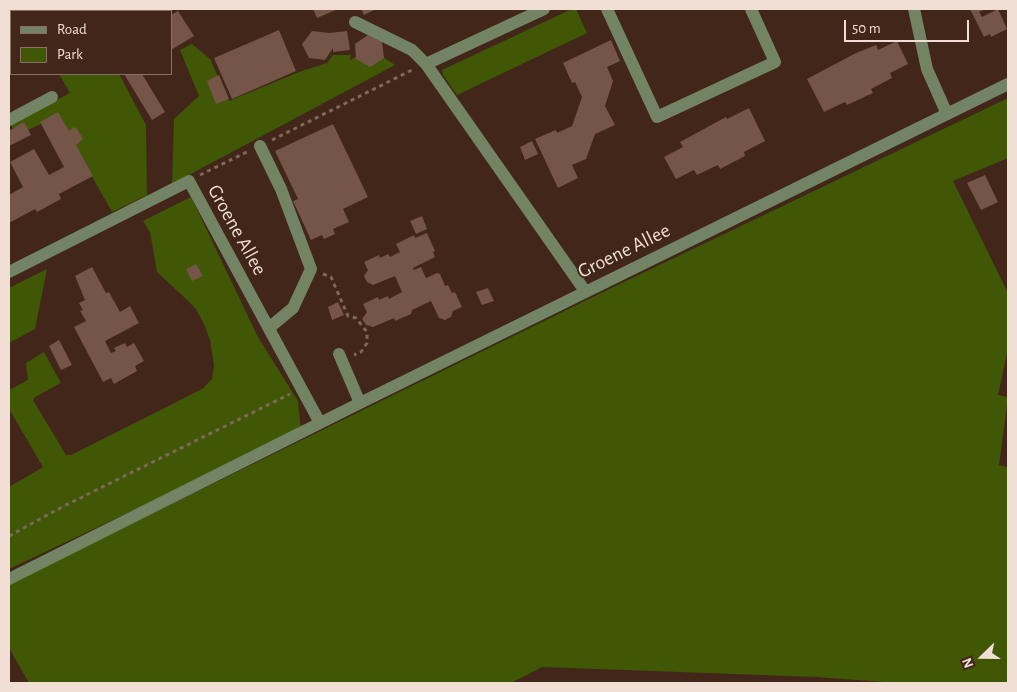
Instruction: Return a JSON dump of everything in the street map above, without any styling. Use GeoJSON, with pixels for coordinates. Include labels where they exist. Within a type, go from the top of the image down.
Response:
{"type":"FeatureCollection","features":[{"type":"Feature","properties":{"kind":"street"},"geometry":{"type":"LineString","coordinates":[[426,64],[544,9]]}},
{"type":"Feature","properties":{"kind":"street"},"geometry":{"type":"LineString","coordinates":[[607,9],[657,117],[775,62],[751,9]]}},
{"type":"Feature","properties":{"kind":"street"},"geometry":{"type":"LineString","coordinates":[[914,9],[927,69],[946,114]]}},
{"type":"Feature","properties":{"kind":"street"},"geometry":{"type":"LineString","coordinates":[[355,22],[412,50],[426,64],[585,291]]}},
{"type":"Feature","properties":{"kind":"street","name":"Groene Allee"},"geometry":{"type":"LineString","coordinates":[[9,579],[585,291],[1008,84]]}},
{"type":"Feature","properties":{"kind":"street"},"geometry":{"type":"LineString","coordinates":[[9,120],[52,98]]}},
{"type":"Feature","properties":{"kind":"street"},"geometry":{"type":"LineString","coordinates":[[260,146],[282,189],[311,269],[293,308],[270,327]]}},
{"type":"Feature","properties":{"kind":"street","name":"Groene Allee"},"geometry":{"type":"LineString","coordinates":[[9,272],[188,181],[270,327],[320,423]]}},
{"type":"Feature","properties":{"kind":"street"},"geometry":{"type":"LineString","coordinates":[[341,357],[360,403]]}},
{"type":"Feature","properties":{"kind":"path"},"geometry":{"type":"LineString","coordinates":[[188,181],[408,72]]}},
{"type":"Feature","properties":{"kind":"path"},"geometry":{"type":"LineString","coordinates":[[311,269],[332,277],[348,316],[356,318],[367,332],[367,343],[361,352],[341,357]]}},
{"type":"Feature","properties":{"kind":"path"},"geometry":{"type":"LineString","coordinates":[[9,536],[62,507],[302,388]]}},
{"type":"Feature","properties":{"kind":"green space"},"geometry":{"type":"Polygon","coordinates":[[[9,9],[78,10],[10,10],[9,62],[9,9]]]}},
{"type":"Feature","properties":{"kind":"green space"},"geometry":{"type":"Polygon","coordinates":[[[572,9],[576,9],[587,33],[457,95],[443,75],[442,70],[572,9]]]}},
{"type":"Feature","properties":{"kind":"green space"},"geometry":{"type":"Polygon","coordinates":[[[192,44],[210,59],[229,101],[299,72],[327,63],[333,55],[351,55],[350,60],[370,48],[395,65],[172,184],[174,119],[199,96],[180,50],[192,44]]]}},
{"type":"Feature","properties":{"kind":"green space"},"geometry":{"type":"Polygon","coordinates":[[[60,75],[120,75],[146,125],[147,195],[112,212],[58,116],[17,135],[10,124],[70,93],[60,75]]]}},
{"type":"Feature","properties":{"kind":"green space"},"geometry":{"type":"Polygon","coordinates":[[[1008,98],[1008,158],[953,181],[1008,293],[1008,349],[998,395],[1008,397],[999,465],[1008,467],[1008,683],[898,683],[816,677],[542,667],[511,683],[29,683],[9,648],[9,584],[599,294],[1008,98]]]}},
{"type":"Feature","properties":{"kind":"green space"},"geometry":{"type":"Polygon","coordinates":[[[191,197],[258,337],[298,401],[301,431],[9,569],[9,487],[43,467],[9,409],[9,390],[28,380],[26,363],[44,352],[61,383],[35,397],[33,400],[66,455],[71,455],[202,389],[212,379],[214,365],[210,340],[204,324],[196,309],[157,272],[150,232],[143,221],[191,197]]]}},
{"type":"Feature","properties":{"kind":"green space"},"geometry":{"type":"Polygon","coordinates":[[[47,269],[35,329],[9,343],[9,288],[47,269]]]}},
{"type":"Feature","properties":{"kind":"building"},"geometry":{"type":"Polygon","coordinates":[[[313,9],[338,9],[317,18],[313,9]]]}},
{"type":"Feature","properties":{"kind":"building"},"geometry":{"type":"Polygon","coordinates":[[[361,9],[376,9],[364,15],[361,9]]]}},
{"type":"Feature","properties":{"kind":"building"},"geometry":{"type":"Polygon","coordinates":[[[970,9],[985,9],[979,12],[982,17],[998,9],[1007,29],[991,37],[990,34],[984,37],[970,9]]]}},
{"type":"Feature","properties":{"kind":"building"},"geometry":{"type":"Polygon","coordinates":[[[178,11],[194,36],[172,49],[172,14],[178,11]]]}},
{"type":"Feature","properties":{"kind":"building"},"geometry":{"type":"Polygon","coordinates":[[[279,30],[296,71],[232,99],[214,58],[279,30]]]}},
{"type":"Feature","properties":{"kind":"building"},"geometry":{"type":"Polygon","coordinates":[[[312,31],[329,33],[347,31],[350,50],[333,52],[333,48],[325,60],[309,58],[302,44],[312,31]]]}},
{"type":"Feature","properties":{"kind":"building"},"geometry":{"type":"Polygon","coordinates":[[[368,35],[382,42],[384,58],[370,67],[356,59],[355,44],[368,35]]]}},
{"type":"Feature","properties":{"kind":"building"},"geometry":{"type":"Polygon","coordinates":[[[611,40],[620,61],[607,67],[613,81],[605,106],[615,125],[595,134],[586,159],[572,165],[578,178],[558,188],[535,139],[556,130],[557,133],[572,126],[582,97],[575,82],[572,83],[563,63],[611,40]]]}},
{"type":"Feature","properties":{"kind":"building"},"geometry":{"type":"Polygon","coordinates":[[[897,41],[908,64],[890,73],[892,78],[871,89],[873,93],[847,105],[845,102],[824,112],[807,79],[854,54],[876,45],[878,50],[897,41]]]}},
{"type":"Feature","properties":{"kind":"building"},"geometry":{"type":"Polygon","coordinates":[[[125,75],[143,75],[165,112],[152,120],[125,75]]]}},
{"type":"Feature","properties":{"kind":"building"},"geometry":{"type":"Polygon","coordinates":[[[219,75],[229,99],[216,104],[207,81],[219,75]]]}},
{"type":"Feature","properties":{"kind":"building"},"geometry":{"type":"Polygon","coordinates":[[[749,108],[765,141],[744,152],[745,156],[720,169],[718,165],[697,175],[694,170],[676,179],[664,157],[683,147],[680,142],[726,117],[727,119],[749,108]]]}},
{"type":"Feature","properties":{"kind":"building"},"geometry":{"type":"Polygon","coordinates":[[[58,112],[69,131],[74,127],[83,139],[76,145],[93,176],[59,194],[61,199],[37,212],[35,209],[9,223],[9,195],[23,187],[10,162],[34,149],[49,175],[64,167],[40,122],[58,112]]]}},
{"type":"Feature","properties":{"kind":"building"},"geometry":{"type":"Polygon","coordinates":[[[24,122],[31,135],[9,146],[9,131],[24,122]]]}},
{"type":"Feature","properties":{"kind":"building"},"geometry":{"type":"Polygon","coordinates":[[[333,124],[368,197],[343,209],[349,222],[333,229],[335,234],[324,239],[322,235],[311,240],[293,201],[298,199],[275,151],[333,124]]]}},
{"type":"Feature","properties":{"kind":"building"},"geometry":{"type":"Polygon","coordinates":[[[532,141],[538,154],[525,160],[520,147],[532,141]]]}},
{"type":"Feature","properties":{"kind":"building"},"geometry":{"type":"Polygon","coordinates":[[[985,175],[998,202],[981,210],[967,183],[985,175]]]}},
{"type":"Feature","properties":{"kind":"building"},"geometry":{"type":"Polygon","coordinates":[[[422,216],[427,229],[416,234],[410,221],[422,216]]]}},
{"type":"Feature","properties":{"kind":"building"},"geometry":{"type":"Polygon","coordinates":[[[427,233],[435,251],[433,252],[435,257],[413,268],[414,270],[421,267],[426,278],[437,273],[440,274],[445,286],[448,285],[452,293],[455,292],[462,307],[453,311],[451,317],[445,320],[439,318],[431,301],[412,310],[411,314],[395,321],[394,318],[373,327],[366,325],[362,319],[367,312],[363,304],[378,297],[379,300],[388,296],[389,299],[402,292],[395,276],[373,285],[367,282],[364,276],[368,270],[364,262],[379,255],[380,258],[388,254],[390,257],[400,252],[396,244],[414,235],[415,238],[427,233]]]}},
{"type":"Feature","properties":{"kind":"building"},"geometry":{"type":"Polygon","coordinates":[[[196,264],[203,276],[192,281],[186,269],[196,264]]]}},
{"type":"Feature","properties":{"kind":"building"},"geometry":{"type":"Polygon","coordinates":[[[92,267],[106,293],[109,292],[120,312],[130,306],[139,323],[105,341],[111,353],[116,351],[114,348],[125,343],[127,347],[134,343],[144,361],[135,366],[137,371],[114,384],[111,378],[103,382],[74,327],[86,321],[80,311],[83,310],[79,303],[85,300],[75,276],[92,267]]]}},
{"type":"Feature","properties":{"kind":"building"},"geometry":{"type":"Polygon","coordinates":[[[488,288],[494,301],[482,305],[476,292],[488,288]]]}},
{"type":"Feature","properties":{"kind":"building"},"geometry":{"type":"Polygon","coordinates":[[[338,302],[344,315],[332,320],[328,307],[338,302]]]}},
{"type":"Feature","properties":{"kind":"building"},"geometry":{"type":"Polygon","coordinates":[[[59,340],[72,365],[61,370],[49,346],[59,340]]]}}]}
